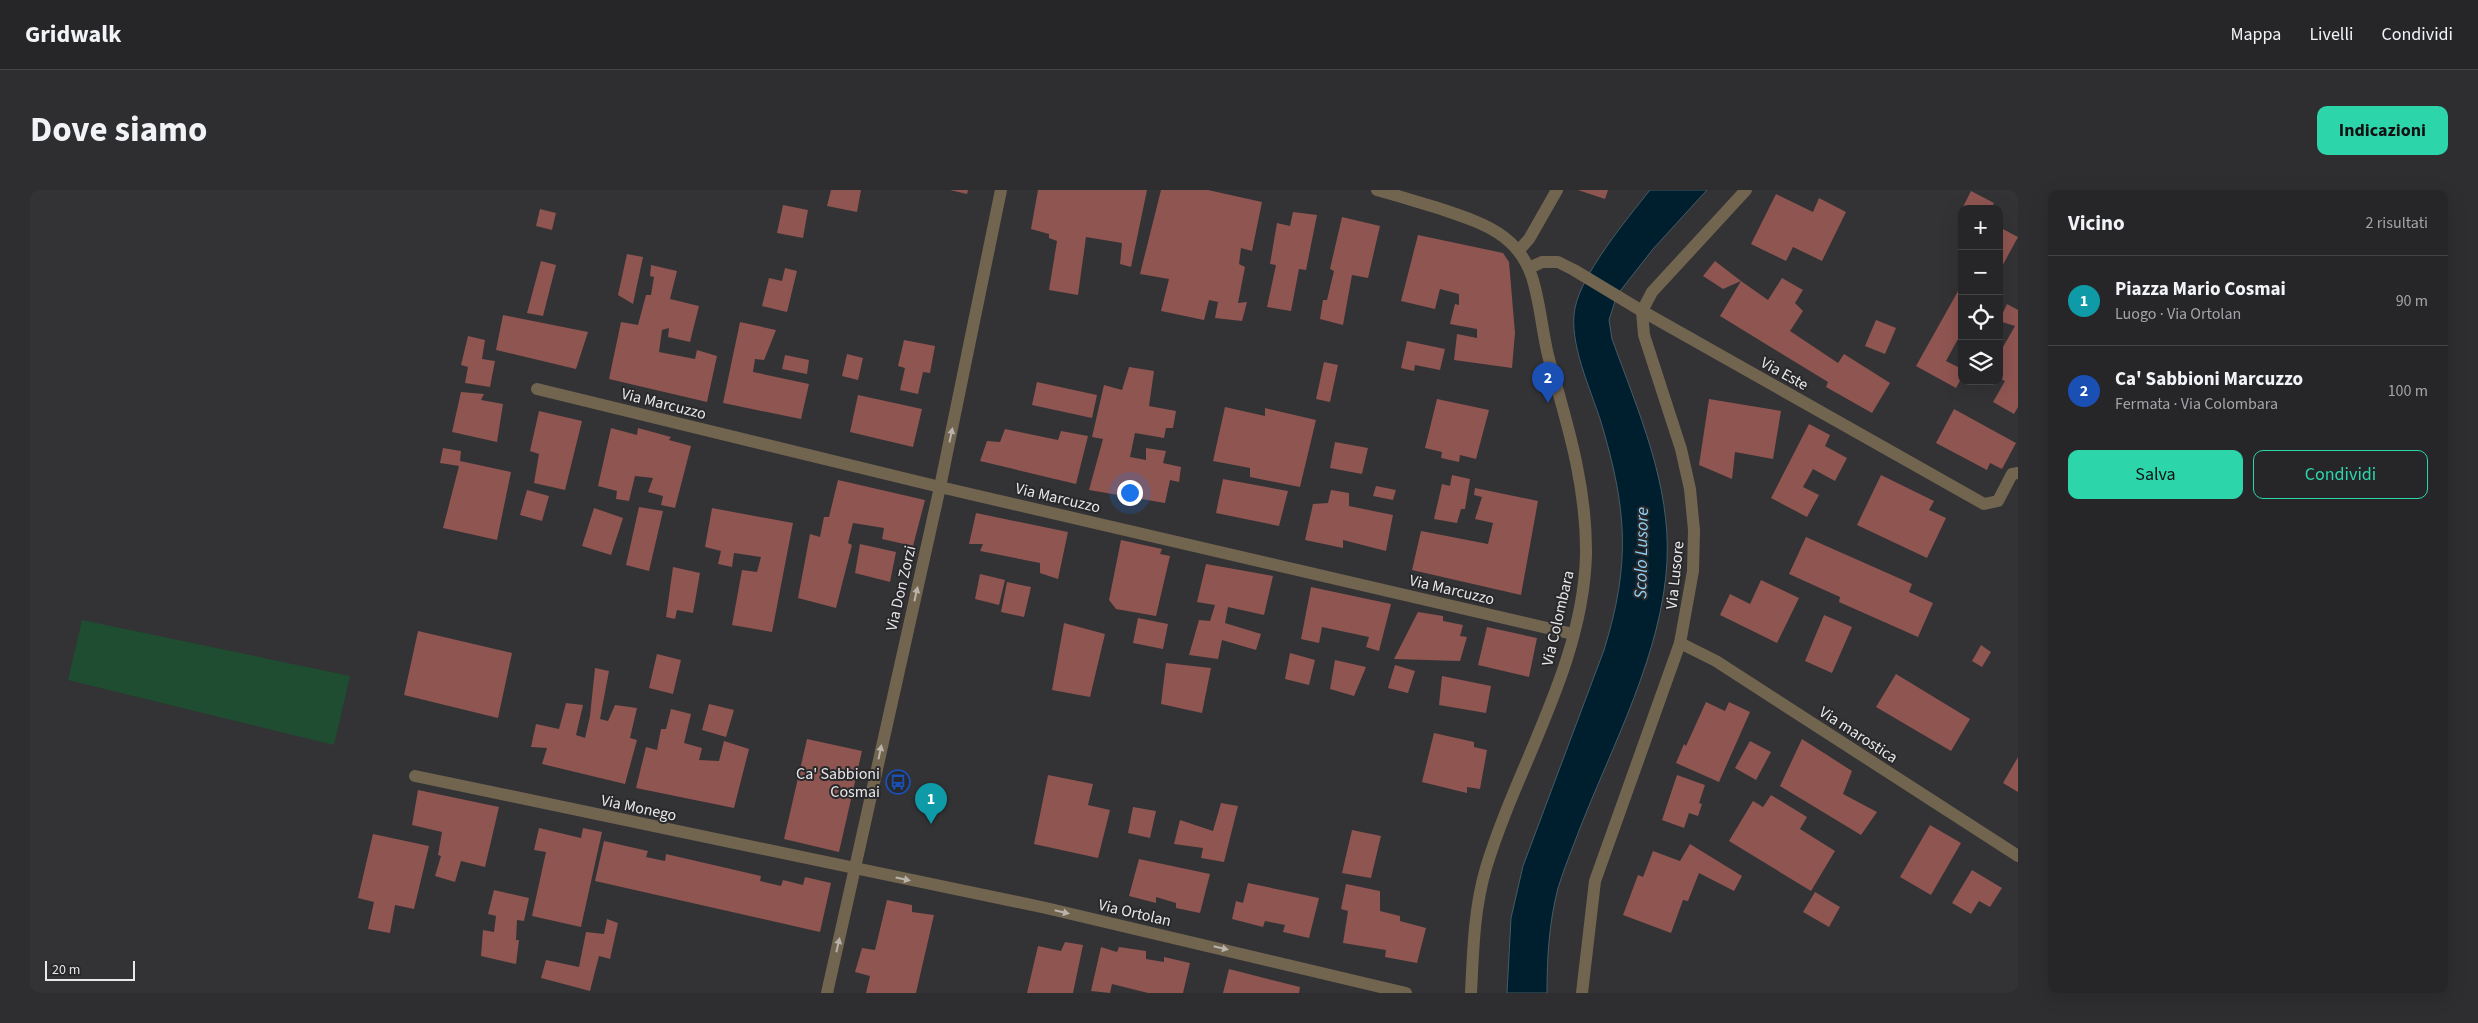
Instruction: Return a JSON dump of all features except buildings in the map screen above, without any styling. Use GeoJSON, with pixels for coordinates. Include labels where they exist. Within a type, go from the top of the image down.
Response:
{"type":"FeatureCollection","features":[{"type":"Feature","properties":{"kind":"street","name":"Via Don Zorzi"},"geometry":{"type":"LineString","coordinates":[[828,993],[886,723],[940,487],[1001,190]]}},
{"type":"Feature","properties":{"kind":"street","name":"Via Colombara"},"geometry":{"type":"LineString","coordinates":[[1377,190],[1482,223],[1502,234],[1519,250],[1536,290],[1543,337],[1583,494],[1586,557],[1582,596],[1559,681],[1499,829],[1485,870],[1476,913],[1471,993]]}},
{"type":"Feature","properties":{"kind":"street"},"geometry":{"type":"LineString","coordinates":[[1519,250],[1529,239],[1557,190]]}},
{"type":"Feature","properties":{"kind":"street"},"geometry":{"type":"LineString","coordinates":[[1642,311],[1652,292],[1746,190]]}},
{"type":"Feature","properties":{"kind":"street","name":"Via Este"},"geometry":{"type":"LineString","coordinates":[[1528,268],[1542,262],[1558,262],[1574,270],[1642,311],[1984,504],[1998,501],[2016,470]]}},
{"type":"Feature","properties":{"kind":"street","name":"Via Lusore"},"geometry":{"type":"LineString","coordinates":[[1582,993],[1595,881],[1680,643],[1693,571],[1694,530],[1690,489],[1680,449],[1644,335],[1642,311]]}},
{"type":"Feature","properties":{"kind":"street","name":"Via Marcuzzo"},"geometry":{"type":"LineString","coordinates":[[537,389],[940,487],[1573,634]]}},
{"type":"Feature","properties":{"kind":"street","name":"Via marostica"},"geometry":{"type":"LineString","coordinates":[[1680,643],[1716,661],[2018,856]]}},
{"type":"Feature","properties":{"kind":"street","name":"Via Monego"},"geometry":{"type":"LineString","coordinates":[[415,776],[856,869]]}},
{"type":"Feature","properties":{"kind":"street","name":"Via Ortolan"},"geometry":{"type":"LineString","coordinates":[[856,869],[1046,908],[1406,993]]}},
{"type":"Feature","properties":{"kind":"green space"},"geometry":{"type":"Polygon","coordinates":[[[82,620],[350,676],[334,745],[68,680],[82,620]]]}},
{"type":"Feature","properties":{"kind":"water","name":"Scolo Lusore"},"geometry":{"type":"Polygon","coordinates":[[[1650,190],[1707,190],[1653,249],[1617,295],[1609,320],[1612,339],[1651,448],[1664,504],[1667,562],[1663,596],[1656,630],[1634,698],[1580,828],[1558,888],[1549,940],[1547,993],[1507,993],[1511,918],[1523,866],[1604,650],[1619,590],[1622,563],[1620,509],[1616,482],[1610,453],[1578,351],[1575,336],[1575,308],[1586,279],[1606,247],[1650,190]]]}},
{"type":"Feature","properties":{"kind":"place","name":"Ca' Sabbioni Marcuzzo"},"geometry":{"type":"Point","coordinates":[1548,403]}},
{"type":"Feature","properties":{"kind":"place","name":"Ca' Sabbioni Cosmai"},"geometry":{"type":"Point","coordinates":[898,782]}},
{"type":"Feature","properties":{"kind":"place","name":"Piazza Mario Cosmai"},"geometry":{"type":"Point","coordinates":[931,824]}}]}
